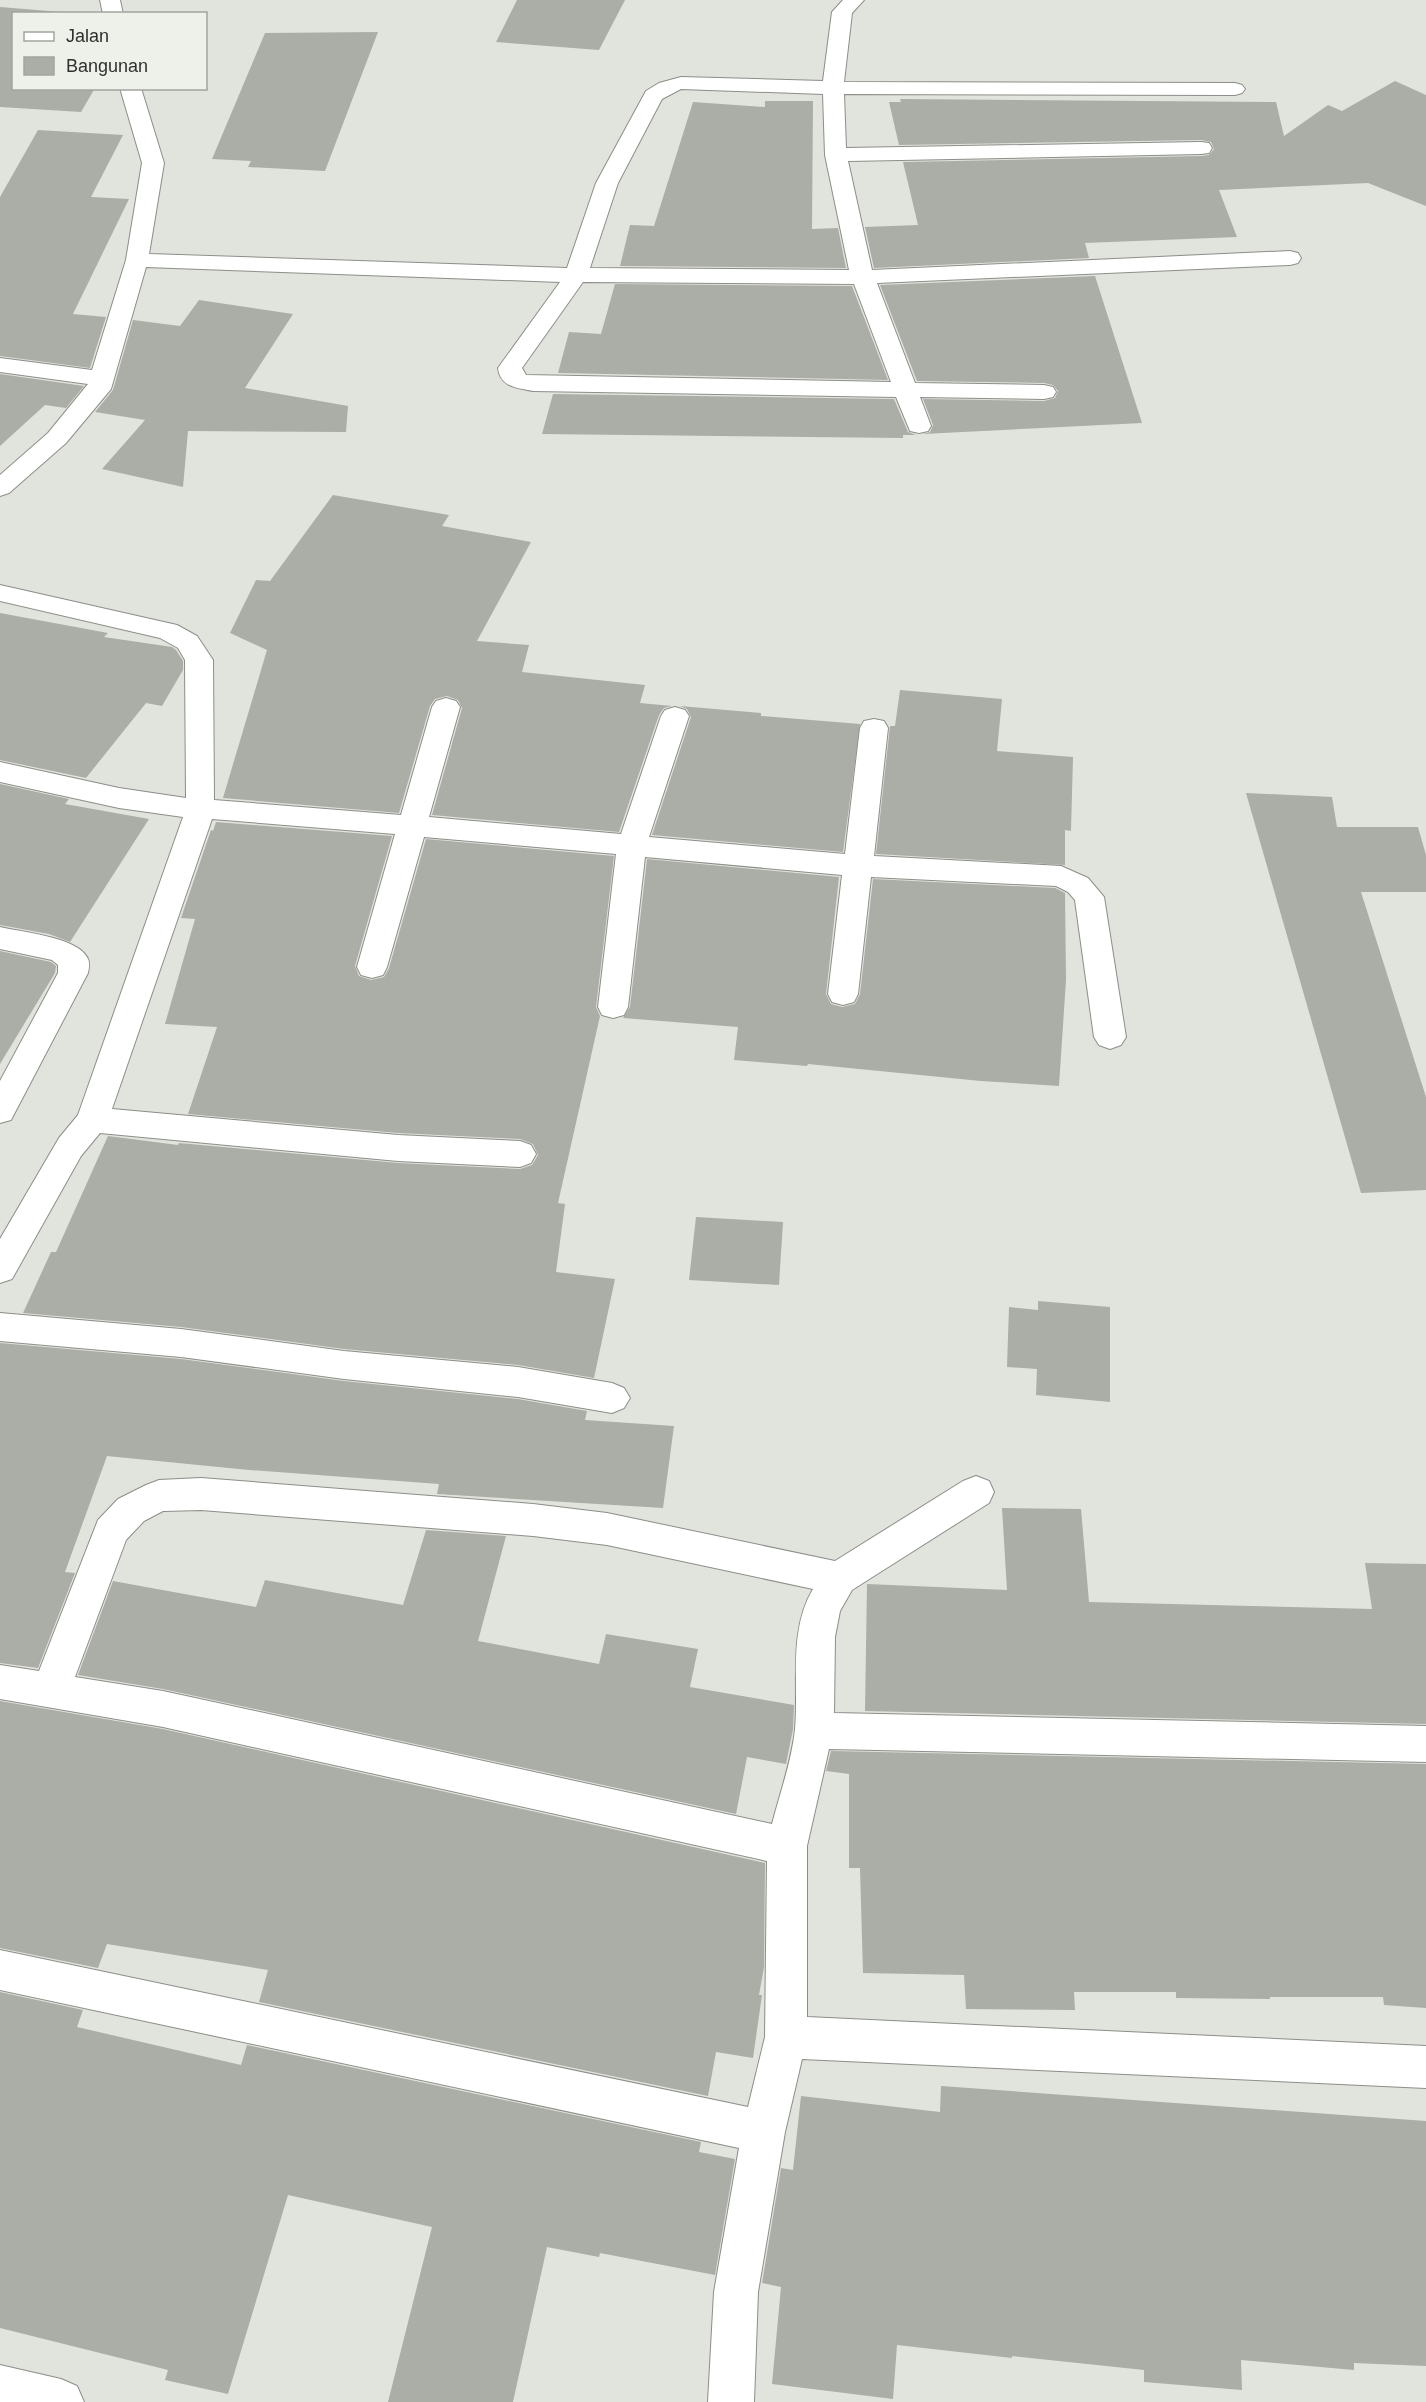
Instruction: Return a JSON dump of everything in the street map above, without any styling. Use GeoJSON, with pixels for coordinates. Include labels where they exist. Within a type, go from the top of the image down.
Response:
{"type":"FeatureCollection","features":[{"type":"Feature","properties":{"kind":"street"},"geometry":{"type":"LineString","coordinates":[[854,0],[842,12],[833,88],[836,155],[864,278],[919,426]]}},
{"type":"Feature","properties":{"kind":"street"},"geometry":{"type":"LineString","coordinates":[[1044,392],[905,388],[532,384],[518,381],[512,376],[510,368],[568,275],[608,183],[653,95],[666,87],[681,83],[833,88],[1235,89]]}},
{"type":"Feature","properties":{"kind":"street"},"geometry":{"type":"LineString","coordinates":[[0,488],[57,438],[99,388],[102,379],[137,260],[153,163],[131,90]]}},
{"type":"Feature","properties":{"kind":"street"},"geometry":{"type":"LineString","coordinates":[[836,155],[1201,148]]}},
{"type":"Feature","properties":{"kind":"street"},"geometry":{"type":"LineString","coordinates":[[137,260],[526,274],[864,278],[1290,258]]}},
{"type":"Feature","properties":{"kind":"street"},"geometry":{"type":"LineString","coordinates":[[0,365],[102,379]]}},
{"type":"Feature","properties":{"kind":"street"},"geometry":{"type":"LineString","coordinates":[[0,593],[168,631],[184,638],[194,646],[199,660],[192,809],[92,1119],[70,1147],[0,1269]]}},
{"type":"Feature","properties":{"kind":"street"},"geometry":{"type":"LineString","coordinates":[[372,967],[446,707]]}},
{"type":"Feature","properties":{"kind":"street"},"geometry":{"type":"LineString","coordinates":[[613,1007],[632,844],[675,716]]}},
{"type":"Feature","properties":{"kind":"street"},"geometry":{"type":"LineString","coordinates":[[843,994],[874,729]]}},
{"type":"Feature","properties":{"kind":"street"},"geometry":{"type":"LineString","coordinates":[[0,772],[133,802],[192,809],[239,810],[859,866],[1061,876],[1078,885],[1089,897],[1110,1037]]}},
{"type":"Feature","properties":{"kind":"street"},"geometry":{"type":"LineString","coordinates":[[0,938],[61,951],[74,961],[73,973],[0,1111]]}},
{"type":"Feature","properties":{"kind":"street"},"geometry":{"type":"LineString","coordinates":[[92,1119],[398,1148],[520,1154]]}},
{"type":"Feature","properties":{"kind":"street"},"geometry":{"type":"LineString","coordinates":[[0,1327],[181,1343],[344,1365],[518,1382],[612,1398]]}},
{"type":"Feature","properties":{"kind":"street"},"geometry":{"type":"LineString","coordinates":[[731,2402],[736,2292],[763,2132],[786,2037],[787,1846],[814,1731],[816,1637],[822,1607],[839,1578],[976,1492]]}},
{"type":"Feature","properties":{"kind":"street"},"geometry":{"type":"LineString","coordinates":[[50,1692],[111,1531],[131,1510],[159,1496],[201,1494],[596,1527],[839,1578]]}},
{"type":"Feature","properties":{"kind":"street"},"geometry":{"type":"LineString","coordinates":[[0,1682],[163,1709],[787,1846]]}},
{"type":"Feature","properties":{"kind":"street"},"geometry":{"type":"LineString","coordinates":[[814,1731],[1426,1744]]}},
{"type":"Feature","properties":{"kind":"street"},"geometry":{"type":"LineString","coordinates":[[0,1970],[763,2132]]}},
{"type":"Feature","properties":{"kind":"street"},"geometry":{"type":"LineString","coordinates":[[786,2037],[1426,2067]]}},
{"type":"Feature","properties":{"kind":"street"},"geometry":{"type":"LineString","coordinates":[[0,2388],[61,2402]]}},
{"type":"Feature","properties":{"kind":"building"},"geometry":{"type":"Polygon","coordinates":[[[517,0],[625,0],[599,50],[496,42],[517,0]]]}},
{"type":"Feature","properties":{"kind":"building"},"geometry":{"type":"Polygon","coordinates":[[[0,7],[61,12],[12,12],[12,90],[94,90],[81,112],[0,107],[0,7]]]}},
{"type":"Feature","properties":{"kind":"building"},"geometry":{"type":"Polygon","coordinates":[[[378,32],[325,171],[248,167],[251,161],[212,159],[265,33],[378,32]]]}},
{"type":"Feature","properties":{"kind":"building"},"geometry":{"type":"Polygon","coordinates":[[[1395,81],[1426,95],[1426,206],[1368,183],[1219,190],[1237,237],[1085,243],[1089,258],[874,268],[865,227],[918,225],[903,162],[1201,156],[1209,155],[1214,149],[1211,142],[1201,140],[899,145],[889,102],[901,102],[900,99],[1276,102],[1284,136],[1328,105],[1342,111],[1395,81]]]}},
{"type":"Feature","properties":{"kind":"building"},"geometry":{"type":"Polygon","coordinates":[[[765,101],[813,101],[812,229],[838,228],[846,268],[620,266],[630,225],[654,226],[693,102],[765,107],[765,101]]]}},
{"type":"Feature","properties":{"kind":"building"},"geometry":{"type":"Polygon","coordinates":[[[38,130],[123,135],[91,197],[129,199],[73,314],[106,317],[90,368],[0,356],[0,197],[38,130]]]}},
{"type":"Feature","properties":{"kind":"building"},"geometry":{"type":"Polygon","coordinates":[[[1095,276],[1142,423],[923,434],[930,432],[933,425],[923,399],[1044,401],[1055,398],[1058,391],[1053,385],[1044,383],[917,381],[880,285],[1095,276]]]}},
{"type":"Feature","properties":{"kind":"building"},"geometry":{"type":"Polygon","coordinates":[[[615,284],[852,286],[888,380],[558,373],[569,332],[601,334],[615,284]]]}},
{"type":"Feature","properties":{"kind":"building"},"geometry":{"type":"Polygon","coordinates":[[[199,300],[293,314],[245,388],[348,406],[346,432],[188,431],[183,487],[102,469],[145,420],[95,412],[113,390],[133,320],[180,326],[199,300]]]}},
{"type":"Feature","properties":{"kind":"building"},"geometry":{"type":"Polygon","coordinates":[[[0,374],[84,386],[66,408],[45,405],[0,446],[0,374]]]}},
{"type":"Feature","properties":{"kind":"building"},"geometry":{"type":"Polygon","coordinates":[[[553,394],[894,399],[908,432],[916,435],[903,435],[903,438],[542,434],[553,394]]]}},
{"type":"Feature","properties":{"kind":"building"},"geometry":{"type":"Polygon","coordinates":[[[333,495],[449,515],[442,526],[531,542],[477,641],[529,645],[522,672],[645,685],[640,703],[672,706],[664,708],[659,715],[619,832],[432,815],[462,708],[458,700],[447,696],[435,699],[430,706],[399,813],[223,798],[267,650],[230,633],[256,580],[270,581],[333,495]]]}},
{"type":"Feature","properties":{"kind":"building"},"geometry":{"type":"Polygon","coordinates":[[[0,613],[108,633],[104,637],[172,647],[183,661],[183,670],[162,706],[146,703],[86,778],[0,760],[0,613]]]}},
{"type":"Feature","properties":{"kind":"building"},"geometry":{"type":"Polygon","coordinates":[[[900,690],[1002,699],[997,751],[1073,757],[1071,831],[1065,830],[1065,865],[876,854],[890,726],[895,726],[900,690]]]}},
{"type":"Feature","properties":{"kind":"building"},"geometry":{"type":"Polygon","coordinates":[[[680,706],[761,713],[761,716],[860,724],[843,852],[652,835],[691,717],[687,709],[680,706]]]}},
{"type":"Feature","properties":{"kind":"building"},"geometry":{"type":"Polygon","coordinates":[[[0,784],[69,799],[65,804],[149,819],[70,942],[49,934],[0,925],[0,784]]]}},
{"type":"Feature","properties":{"kind":"building"},"geometry":{"type":"Polygon","coordinates":[[[1246,793],[1332,797],[1337,827],[1418,827],[1426,855],[1426,892],[1361,892],[1426,1097],[1426,1190],[1361,1193],[1246,793]]]}},
{"type":"Feature","properties":{"kind":"building"},"geometry":{"type":"Polygon","coordinates":[[[216,822],[392,836],[355,966],[359,976],[371,980],[384,977],[389,968],[426,839],[614,856],[596,1007],[600,1016],[558,1203],[565,1204],[556,1272],[615,1279],[594,1378],[518,1365],[344,1349],[181,1327],[23,1313],[51,1252],[56,1252],[108,1136],[178,1145],[179,1143],[398,1163],[520,1169],[532,1165],[538,1155],[533,1144],[520,1139],[398,1133],[188,1114],[217,1027],[165,1024],[195,919],[181,918],[211,830],[213,831],[216,822]]]}},
{"type":"Feature","properties":{"kind":"building"},"geometry":{"type":"Polygon","coordinates":[[[647,859],[839,877],[826,994],[831,1004],[842,1007],[855,1004],[860,994],[873,879],[1055,888],[1065,893],[1066,980],[1059,1086],[981,1081],[808,1064],[807,1066],[734,1060],[738,1027],[623,1018],[630,1007],[647,859]]]}},
{"type":"Feature","properties":{"kind":"building"},"geometry":{"type":"Polygon","coordinates":[[[0,951],[51,962],[56,966],[55,973],[0,1064],[0,951]]]}},
{"type":"Feature","properties":{"kind":"building"},"geometry":{"type":"Polygon","coordinates":[[[696,1217],[783,1222],[779,1285],[689,1280],[696,1217]]]}},
{"type":"Feature","properties":{"kind":"building"},"geometry":{"type":"Polygon","coordinates":[[[1038,1301],[1110,1307],[1110,1402],[1036,1395],[1037,1369],[1007,1367],[1009,1307],[1038,1310],[1038,1301]]]}},
{"type":"Feature","properties":{"kind":"building"},"geometry":{"type":"Polygon","coordinates":[[[0,1343],[181,1359],[344,1381],[518,1399],[587,1411],[585,1420],[674,1426],[663,1508],[437,1494],[439,1484],[249,1470],[107,1456],[65,1572],[75,1573],[38,1668],[0,1663],[0,1343]]]}},
{"type":"Feature","properties":{"kind":"building"},"geometry":{"type":"Polygon","coordinates":[[[1002,1508],[1081,1509],[1089,1602],[1372,1609],[1365,1563],[1426,1564],[1426,1724],[865,1711],[867,1584],[1007,1590],[1002,1508]]]}},
{"type":"Feature","properties":{"kind":"building"},"geometry":{"type":"Polygon","coordinates":[[[426,1530],[506,1536],[478,1641],[599,1664],[606,1634],[698,1649],[690,1687],[794,1705],[793,1729],[786,1764],[747,1757],[736,1814],[163,1689],[78,1675],[113,1581],[256,1607],[265,1580],[403,1605],[426,1530]]]}},
{"type":"Feature","properties":{"kind":"building"},"geometry":{"type":"Polygon","coordinates":[[[0,1701],[163,1729],[765,1863],[764,1967],[753,2058],[716,2052],[708,2096],[259,2002],[268,1970],[107,1944],[98,1968],[0,1948],[0,1701]]]}},
{"type":"Feature","properties":{"kind":"building"},"geometry":{"type":"Polygon","coordinates":[[[831,1751],[1426,1764],[1426,2008],[1384,2005],[1383,1997],[1176,1998],[1176,1992],[1074,1992],[1075,2010],[966,2009],[964,1975],[863,1973],[860,1868],[849,1868],[849,1774],[826,1771],[831,1751]]]}},
{"type":"Feature","properties":{"kind":"building"},"geometry":{"type":"Polygon","coordinates":[[[0,1992],[83,2010],[77,2027],[241,2065],[247,2045],[701,2142],[699,2152],[735,2159],[715,2275],[600,2253],[599,2257],[547,2247],[513,2402],[388,2402],[432,2227],[288,2195],[228,2394],[165,2380],[168,2370],[0,2328],[0,1992]]]}},
{"type":"Feature","properties":{"kind":"building"},"geometry":{"type":"Polygon","coordinates":[[[941,2086],[1426,2121],[1426,2366],[1354,2363],[1354,2370],[1241,2360],[1242,2390],[1144,2382],[1144,2370],[897,2345],[893,2399],[772,2384],[781,2287],[762,2283],[781,2168],[793,2170],[801,2096],[940,2112],[941,2086]]]}}]}
